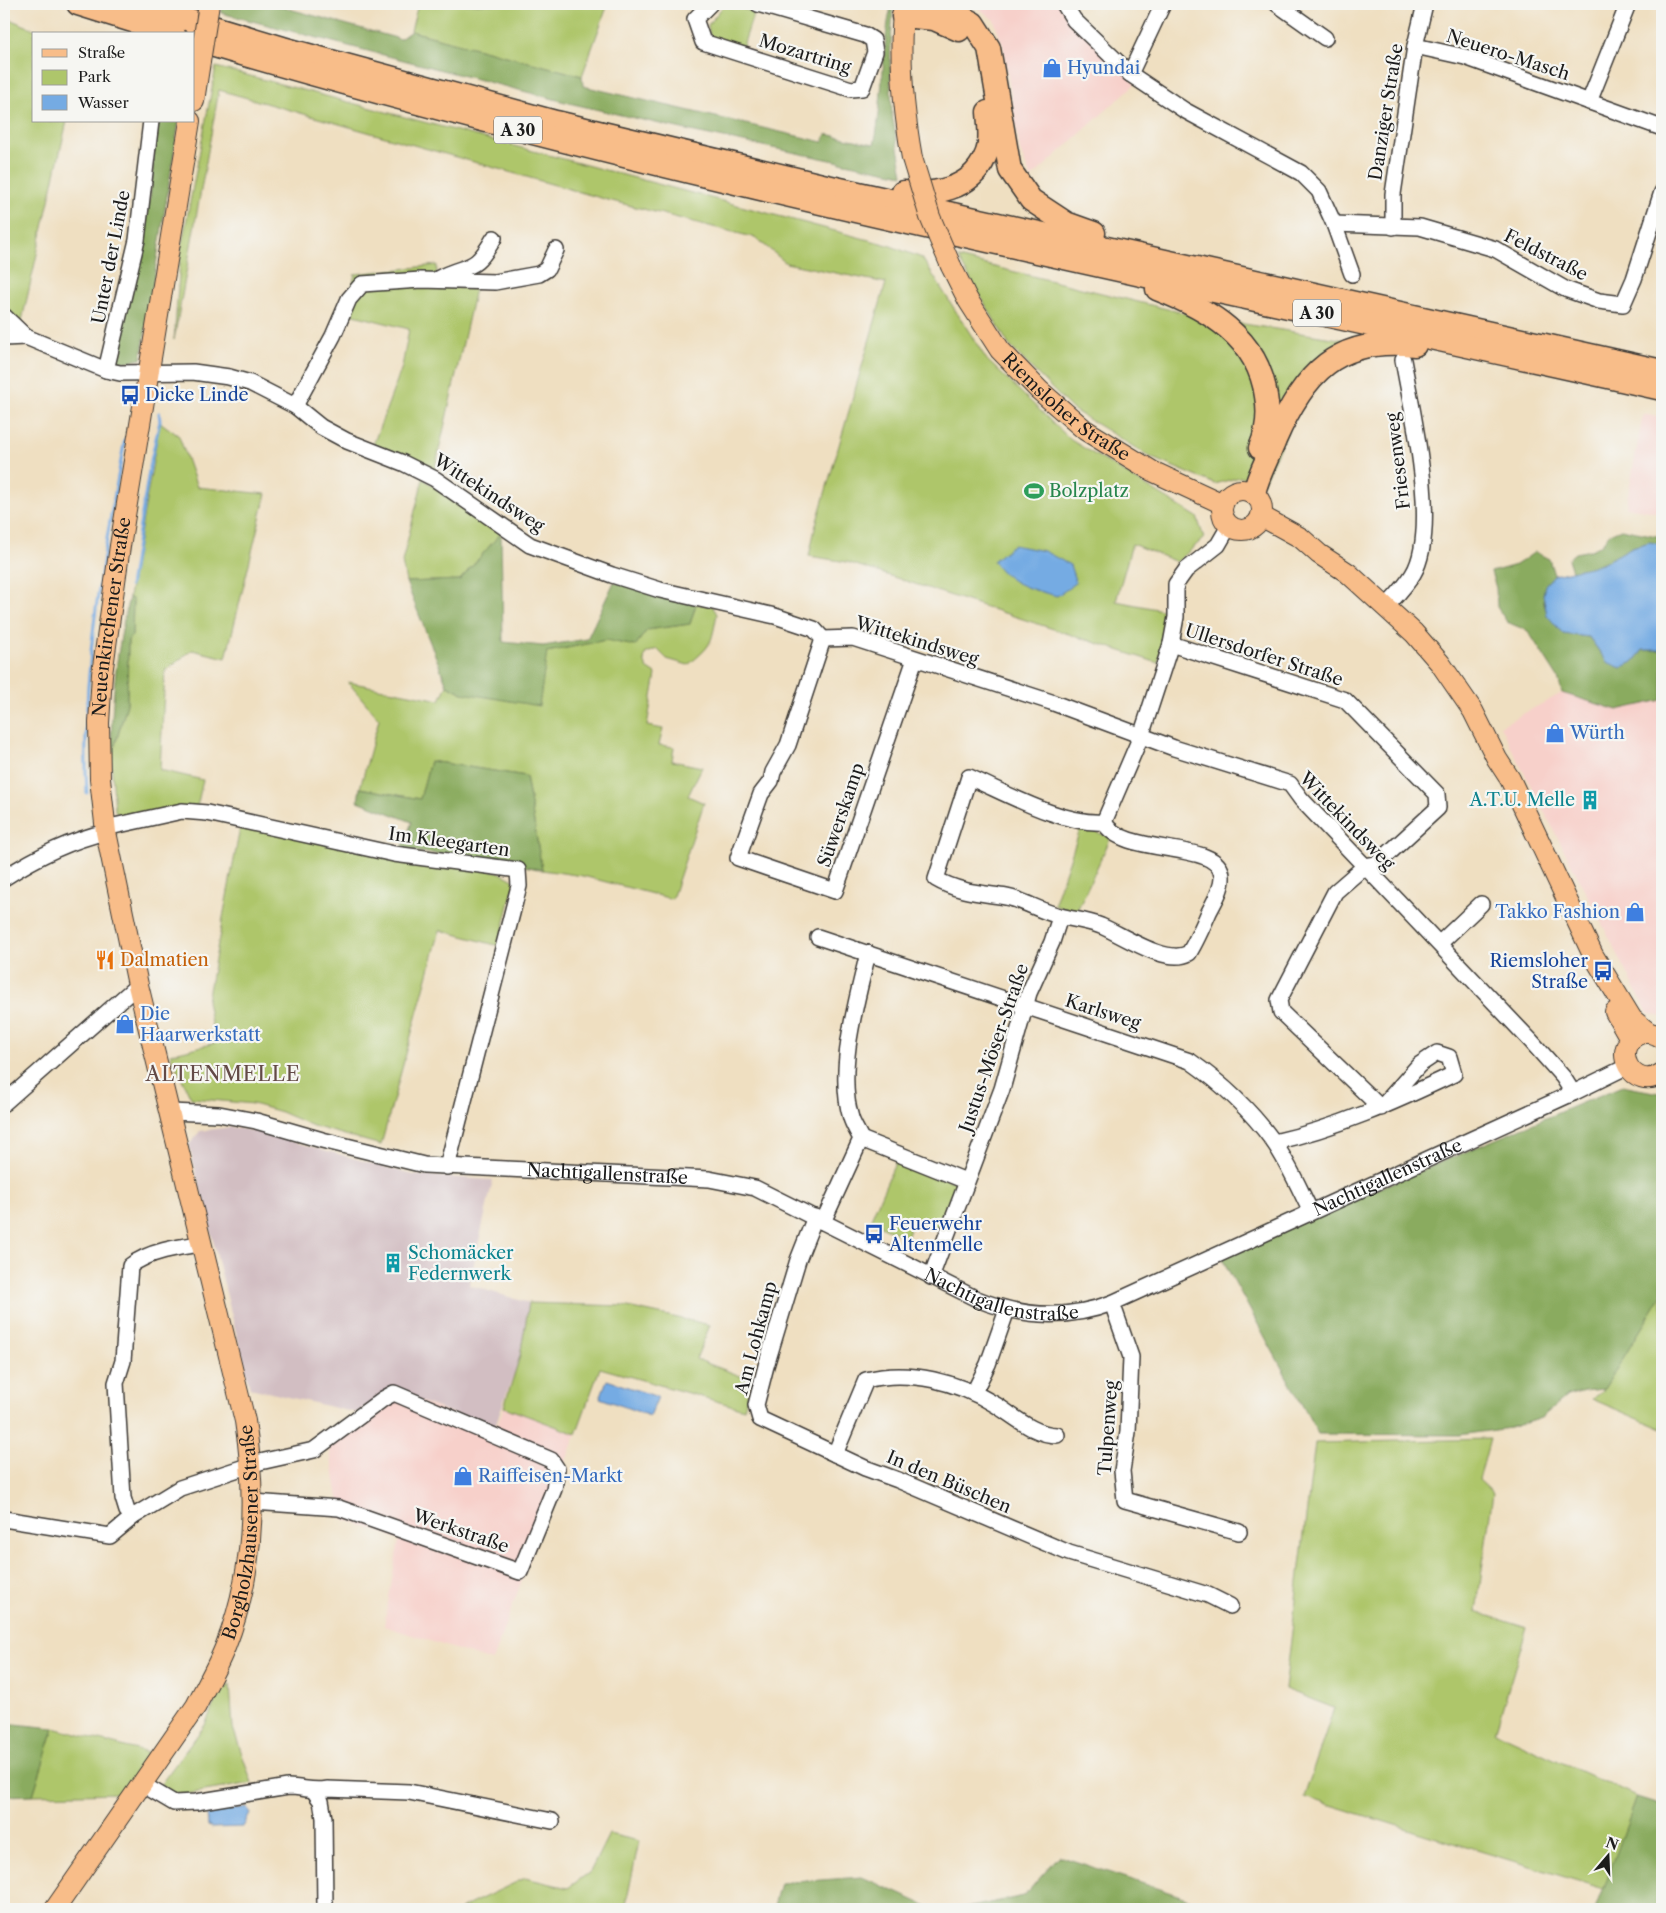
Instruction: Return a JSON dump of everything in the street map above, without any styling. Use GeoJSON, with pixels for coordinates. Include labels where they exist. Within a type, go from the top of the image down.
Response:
{"type":"FeatureCollection","features":[{"type":"Feature","properties":{"kind":"highway"},"geometry":{"type":"LineString","coordinates":[[78,4],[168,32]]}},
{"type":"Feature","properties":{"kind":"highway","name":"A 30"},"geometry":{"type":"LineString","coordinates":[[137,4],[556,122],[822,185],[1662,371]]}},
{"type":"Feature","properties":{"kind":"highway"},"geometry":{"type":"LineString","coordinates":[[937,4],[973,23],[989,48],[1010,170],[1031,200],[1066,224],[1187,266]]}},
{"type":"Feature","properties":{"kind":"highway"},"geometry":{"type":"LineString","coordinates":[[822,185],[908,193],[938,193],[953,189],[974,175],[986,157],[990,139],[988,107],[982,67],[974,46],[957,28],[904,10]]}},
{"type":"Feature","properties":{"kind":"highway","name":"A 30"},"geometry":{"type":"LineString","coordinates":[[195,40],[357,88],[600,151],[846,210],[1662,389]]}},
{"type":"Feature","properties":{"kind":"highway"},"geometry":{"type":"LineString","coordinates":[[1106,268],[1171,294],[1208,312],[1234,331],[1252,352],[1264,380],[1268,412],[1262,443],[1246,483],[1247,492]]}},
{"type":"Feature","properties":{"kind":"highway"},"geometry":{"type":"LineString","coordinates":[[1247,492],[1300,391],[1328,361],[1345,353],[1370,346],[1398,343],[1529,359]]}},
{"type":"Feature","properties":{"kind":"main road"},"geometry":{"type":"LineString","coordinates":[[195,94],[209,4]]}},
{"type":"Feature","properties":{"kind":"main road","name":"Riemsloher Straße"},"geometry":{"type":"LineString","coordinates":[[904,10],[903,93],[912,158],[930,216],[951,266],[968,300],[1000,350],[1039,390],[1085,430],[1152,472],[1223,504]]}},
{"type":"Feature","properties":{"kind":"main road","name":"Neuenkirchener Straße"},"geometry":{"type":"LineString","coordinates":[[170,1112],[138,985],[106,830],[99,745],[102,674],[120,546],[190,122]]}},
{"type":"Feature","properties":{"kind":"main road"},"geometry":{"type":"LineString","coordinates":[[1247,492],[1261,504],[1258,520],[1243,530],[1229,526],[1222,516],[1223,504],[1230,494],[1247,492]]}},
{"type":"Feature","properties":{"kind":"main road"},"geometry":{"type":"LineString","coordinates":[[1258,520],[1296,546],[1319,554],[1348,573],[1414,633],[1440,664],[1473,711],[1497,759],[1504,782],[1586,964],[1624,1024],[1652,1035]]}},
{"type":"Feature","properties":{"kind":"main road"},"geometry":{"type":"LineString","coordinates":[[1652,1035],[1625,1054],[1628,1066],[1632,1072],[1641,1077],[1651,1078],[1662,1073]]}},
{"type":"Feature","properties":{"kind":"main road","name":"Borgholzhausener Straße"},"geometry":{"type":"LineString","coordinates":[[55,1909],[196,1706],[226,1646],[242,1593],[250,1545],[253,1502],[252,1464],[245,1421],[170,1112]]}},
{"type":"Feature","properties":{"kind":"street","name":"Mozartring"},"geometry":{"type":"LineString","coordinates":[[710,4],[695,19],[703,42],[851,89],[862,88],[875,52],[873,40],[758,4]]}},
{"type":"Feature","properties":{"kind":"street"},"geometry":{"type":"LineString","coordinates":[[1064,4],[1074,20],[1130,74],[1184,110],[1300,173],[1319,191],[1334,224],[1352,274]]}},
{"type":"Feature","properties":{"kind":"street"},"geometry":{"type":"LineString","coordinates":[[1130,74],[1163,4]]}},
{"type":"Feature","properties":{"kind":"street"},"geometry":{"type":"LineString","coordinates":[[1277,4],[1325,38]]}},
{"type":"Feature","properties":{"kind":"street","name":"Danziger Straße"},"geometry":{"type":"LineString","coordinates":[[1393,227],[1393,194],[1415,46],[1425,4]]}},
{"type":"Feature","properties":{"kind":"street"},"geometry":{"type":"LineString","coordinates":[[1589,102],[1628,4]]}},
{"type":"Feature","properties":{"kind":"street","name":"Neuero-Masch"},"geometry":{"type":"LineString","coordinates":[[1415,46],[1465,57],[1662,128]]}},
{"type":"Feature","properties":{"kind":"street","name":"Unter der Linde"},"geometry":{"type":"LineString","coordinates":[[106,370],[137,240],[151,122]]}},
{"type":"Feature","properties":{"kind":"street","name":"Feldstraße"},"geometry":{"type":"LineString","coordinates":[[1334,224],[1420,227],[1495,248],[1565,289],[1599,301],[1623,304],[1634,279],[1662,192]]}},
{"type":"Feature","properties":{"kind":"street"},"geometry":{"type":"LineString","coordinates":[[436,280],[474,265],[494,238]]}},
{"type":"Feature","properties":{"kind":"street"},"geometry":{"type":"LineString","coordinates":[[295,406],[333,336],[349,299],[358,286],[371,282],[436,280],[478,283],[539,274],[547,269],[556,250]]}},
{"type":"Feature","properties":{"kind":"street"},"geometry":{"type":"LineString","coordinates":[[4,316],[26,337]]}},
{"type":"Feature","properties":{"kind":"street"},"geometry":{"type":"LineString","coordinates":[[4,338],[15,340],[26,337]]}},
{"type":"Feature","properties":{"kind":"street","name":"Wittekindsweg"},"geometry":{"type":"LineString","coordinates":[[26,337],[106,370],[120,373],[193,372],[229,377],[264,389],[295,406],[321,427],[347,441],[435,478],[530,545],[612,576],[660,590],[776,616],[814,629],[823,639],[853,638],[1051,702],[1174,748],[1290,784],[1301,799],[1440,943],[1531,1041],[1563,1076],[1574,1093]]}},
{"type":"Feature","properties":{"kind":"street","name":"Friesenweg"},"geometry":{"type":"LineString","coordinates":[[1386,606],[1413,574],[1419,558],[1424,506],[1423,484],[1403,360]]}},
{"type":"Feature","properties":{"kind":"street"},"geometry":{"type":"LineString","coordinates":[[1104,822],[1088,824],[1046,810],[969,777],[936,879],[950,887],[1008,897],[1060,917],[1078,918],[1102,926],[1146,948],[1174,957],[1182,957],[1189,953],[1221,886],[1221,869],[1207,857],[1168,848],[1145,846],[1116,836],[1108,830],[1104,822],[1141,736],[1171,644],[1176,617],[1176,584],[1179,577],[1218,546],[1229,526]]}},
{"type":"Feature","properties":{"kind":"street","name":"Süwerskamp"},"geometry":{"type":"LineString","coordinates":[[823,639],[788,745],[773,772],[771,781],[760,794],[738,858],[835,891],[915,659]]}},
{"type":"Feature","properties":{"kind":"street","name":"Ullersdorfer Straße"},"geometry":{"type":"LineString","coordinates":[[1171,644],[1344,700],[1437,794],[1438,808],[1378,864],[1365,866]]}},
{"type":"Feature","properties":{"kind":"street","name":"Im Kleegarten"},"geometry":{"type":"LineString","coordinates":[[106,830],[182,811],[207,813],[394,854],[518,870],[519,886],[447,1167]]}},
{"type":"Feature","properties":{"kind":"street"},"geometry":{"type":"LineString","coordinates":[[4,878],[31,860],[66,844],[106,830]]}},
{"type":"Feature","properties":{"kind":"street"},"geometry":{"type":"LineString","coordinates":[[1365,866],[1335,892],[1279,1000],[1281,1012],[1381,1108]]}},
{"type":"Feature","properties":{"kind":"street"},"geometry":{"type":"LineString","coordinates":[[1440,943],[1481,904]]}},
{"type":"Feature","properties":{"kind":"street","name":"Justus-Möser-Straße"},"geometry":{"type":"LineString","coordinates":[[931,1277],[1002,1089],[1033,980],[1052,942],[1060,917]]}},
{"type":"Feature","properties":{"kind":"street","name":"Karlsweg"},"geometry":{"type":"LineString","coordinates":[[818,937],[1190,1062],[1205,1072],[1255,1118],[1274,1142],[1311,1212]]}},
{"type":"Feature","properties":{"kind":"street"},"geometry":{"type":"LineString","coordinates":[[868,953],[853,1015],[846,1081],[851,1118],[861,1139],[966,1181]]}},
{"type":"Feature","properties":{"kind":"street"},"geometry":{"type":"LineString","coordinates":[[4,1103],[138,985]]}},
{"type":"Feature","properties":{"kind":"street"},"geometry":{"type":"LineString","coordinates":[[1274,1142],[1307,1135],[1381,1108],[1454,1074],[1449,1057],[1437,1053],[1418,1065],[1381,1108]]}},
{"type":"Feature","properties":{"kind":"street","name":"Nachtigallenstraße"},"geometry":{"type":"LineString","coordinates":[[170,1112],[220,1114],[256,1121],[386,1157],[424,1165],[709,1179],[755,1188],[977,1300],[1007,1310],[1052,1316],[1090,1311],[1112,1303],[1574,1093],[1628,1066]]}},
{"type":"Feature","properties":{"kind":"street","name":"Am Lohkamp"},"geometry":{"type":"LineString","coordinates":[[835,1454],[760,1419],[756,1405],[787,1294],[819,1220],[861,1139]]}},
{"type":"Feature","properties":{"kind":"street"},"geometry":{"type":"LineString","coordinates":[[134,1516],[127,1511],[123,1498],[116,1383],[123,1361],[130,1266],[136,1261],[158,1252],[201,1244]]}},
{"type":"Feature","properties":{"kind":"street","name":"Tulpenweg"},"geometry":{"type":"LineString","coordinates":[[1112,1303],[1131,1357],[1128,1432],[1122,1471],[1125,1500],[1239,1532]]}},
{"type":"Feature","properties":{"kind":"street"},"geometry":{"type":"LineString","coordinates":[[974,1392],[988,1364],[1007,1310]]}},
{"type":"Feature","properties":{"kind":"street"},"geometry":{"type":"LineString","coordinates":[[835,1454],[866,1380],[885,1375],[916,1377],[954,1384],[974,1392],[1029,1427],[1050,1435],[1057,1435]]}},
{"type":"Feature","properties":{"kind":"street","name":"Werkstraße"},"geometry":{"type":"LineString","coordinates":[[252,1464],[314,1450],[383,1398],[394,1393],[550,1460],[557,1469],[554,1489],[520,1572],[339,1508],[253,1502]]}},
{"type":"Feature","properties":{"kind":"street","name":"In den Büschen"},"geometry":{"type":"LineString","coordinates":[[835,1454],[1069,1553],[1208,1595],[1230,1606]]}},
{"type":"Feature","properties":{"kind":"street"},"geometry":{"type":"LineString","coordinates":[[4,1519],[110,1536],[134,1516],[180,1488],[252,1464]]}},
{"type":"Feature","properties":{"kind":"street"},"geometry":{"type":"LineString","coordinates":[[142,1784],[174,1802],[196,1802],[288,1787],[314,1791],[326,1789],[409,1792],[552,1821]]}},
{"type":"Feature","properties":{"kind":"street"},"geometry":{"type":"LineString","coordinates":[[314,1791],[322,1801],[324,1818],[325,1909]]}},
{"type":"Feature","properties":{"kind":"shaded area"},"geometry":{"type":"Polygon","coordinates":[[[973,4],[1059,4],[1135,84],[1031,178],[1020,151],[1003,46],[994,20],[973,4]]]}},
{"type":"Feature","properties":{"kind":"shaded area"},"geometry":{"type":"Polygon","coordinates":[[[1643,414],[1662,418],[1662,513],[1626,507],[1643,414]]]}},
{"type":"Feature","properties":{"kind":"shaded area"},"geometry":{"type":"Polygon","coordinates":[[[1562,693],[1617,710],[1662,700],[1662,1017],[1648,1013],[1500,726],[1562,693]]]}},
{"type":"Feature","properties":{"kind":"shaded area","name":"Schomäcker Federnwerk"},"geometry":{"type":"Polygon","coordinates":[[[231,1127],[259,1132],[414,1175],[493,1180],[469,1285],[529,1303],[520,1356],[494,1429],[390,1390],[357,1413],[250,1388],[189,1145],[200,1131],[231,1127]]]}},
{"type":"Feature","properties":{"kind":"shaded area"},"geometry":{"type":"Polygon","coordinates":[[[401,1394],[495,1431],[504,1407],[576,1434],[492,1661],[384,1626],[399,1539],[336,1516],[338,1498],[329,1446],[401,1394]]]}},
{"type":"Feature","properties":{"kind":"green space"},"geometry":{"type":"Polygon","coordinates":[[[224,4],[271,4],[400,39],[411,31],[582,76],[583,86],[823,142],[826,134],[874,144],[877,131],[887,27],[893,4],[890,63],[892,115],[903,175],[695,132],[573,104],[221,13],[224,4]]]}},
{"type":"Feature","properties":{"kind":"green space"},"geometry":{"type":"Polygon","coordinates":[[[418,4],[608,4],[582,76],[411,31],[418,4]]]}},
{"type":"Feature","properties":{"kind":"green space"},"geometry":{"type":"Polygon","coordinates":[[[725,4],[754,12],[742,49],[710,39],[708,25],[725,4]]]}},
{"type":"Feature","properties":{"kind":"green space"},"geometry":{"type":"Polygon","coordinates":[[[4,17],[41,32],[32,32],[32,122],[67,122],[21,325],[4,312],[4,17]]]}},
{"type":"Feature","properties":{"kind":"green space"},"geometry":{"type":"Polygon","coordinates":[[[216,67],[888,245],[922,258],[987,360],[1071,440],[1197,517],[1204,538],[1177,562],[1132,544],[1116,601],[1162,610],[1167,618],[1158,663],[847,562],[809,556],[815,528],[886,283],[786,263],[756,238],[608,200],[219,90],[174,340],[181,249],[216,67]]]}},
{"type":"Feature","properties":{"kind":"green space"},"geometry":{"type":"Polygon","coordinates":[[[160,122],[179,122],[141,359],[112,364],[143,239],[160,122]]]}},
{"type":"Feature","properties":{"kind":"green space"},"geometry":{"type":"Polygon","coordinates":[[[958,258],[1200,317],[1395,348],[1347,356],[1311,382],[1263,483],[1240,477],[1215,484],[1152,458],[1072,409],[1009,345],[958,258]]]}},
{"type":"Feature","properties":{"kind":"green space"},"geometry":{"type":"Polygon","coordinates":[[[437,265],[436,287],[475,289],[434,473],[373,445],[402,367],[409,329],[346,313],[355,274],[437,265]]]}},
{"type":"Feature","properties":{"kind":"green space"},"geometry":{"type":"Polygon","coordinates":[[[160,422],[179,436],[197,487],[266,494],[226,658],[192,650],[165,671],[160,770],[203,780],[197,807],[128,819],[115,811],[111,759],[127,704],[128,640],[132,636],[133,600],[129,597],[160,422]]]}},
{"type":"Feature","properties":{"kind":"green space"},"geometry":{"type":"Polygon","coordinates":[[[423,479],[501,533],[460,580],[406,582],[402,562],[423,479]]]}},
{"type":"Feature","properties":{"kind":"green space"},"geometry":{"type":"Polygon","coordinates":[[[1621,529],[1662,537],[1662,545],[1653,543],[1638,545],[1599,564],[1572,571],[1568,559],[1575,553],[1591,550],[1602,544],[1609,534],[1621,529]]]}},
{"type":"Feature","properties":{"kind":"green space"},"geometry":{"type":"Polygon","coordinates":[[[501,533],[503,642],[543,646],[587,639],[614,582],[696,604],[690,624],[647,630],[635,646],[606,640],[547,652],[539,706],[463,693],[447,685],[406,582],[460,580],[501,533]]]}},
{"type":"Feature","properties":{"kind":"green space"},"geometry":{"type":"Polygon","coordinates":[[[1535,552],[1549,559],[1554,575],[1545,591],[1545,606],[1547,613],[1563,634],[1589,637],[1607,662],[1633,662],[1643,650],[1662,650],[1662,700],[1617,710],[1562,693],[1558,678],[1528,631],[1507,622],[1497,607],[1496,588],[1491,572],[1516,565],[1535,552]]]}},
{"type":"Feature","properties":{"kind":"green space"},"geometry":{"type":"Polygon","coordinates":[[[129,597],[133,600],[132,636],[128,640],[127,704],[111,759],[115,678],[129,597]]]}},
{"type":"Feature","properties":{"kind":"green space"},"geometry":{"type":"Polygon","coordinates":[[[696,604],[712,606],[717,614],[712,638],[702,653],[688,665],[667,659],[657,649],[645,654],[644,661],[647,668],[656,674],[647,726],[663,729],[659,745],[674,747],[672,761],[702,767],[688,796],[704,803],[672,899],[583,876],[542,870],[526,776],[430,761],[420,799],[360,788],[379,719],[348,682],[440,700],[447,685],[463,693],[547,652],[606,640],[635,646],[647,630],[690,624],[696,604]]]}},
{"type":"Feature","properties":{"kind":"green space"},"geometry":{"type":"Polygon","coordinates":[[[430,761],[526,776],[542,870],[503,861],[401,850],[412,822],[358,801],[360,788],[420,799],[430,761]]]}},
{"type":"Feature","properties":{"kind":"green space"},"geometry":{"type":"Polygon","coordinates":[[[241,823],[499,872],[515,881],[499,946],[440,930],[381,1145],[313,1126],[281,1112],[253,1104],[191,1098],[170,1054],[215,1043],[207,1001],[241,823]]]}},
{"type":"Feature","properties":{"kind":"green space"},"geometry":{"type":"Polygon","coordinates":[[[1081,827],[1111,837],[1076,913],[1054,905],[1081,827]]]}},
{"type":"Feature","properties":{"kind":"green space"},"geometry":{"type":"Polygon","coordinates":[[[1622,1086],[1659,1093],[1662,1097],[1662,1295],[1604,1389],[1584,1391],[1567,1396],[1541,1418],[1510,1428],[1459,1435],[1318,1434],[1220,1255],[1622,1086]]]}},
{"type":"Feature","properties":{"kind":"green space"},"geometry":{"type":"Polygon","coordinates":[[[896,1161],[957,1183],[936,1230],[913,1220],[907,1238],[870,1221],[896,1161]]]}},
{"type":"Feature","properties":{"kind":"green space"},"geometry":{"type":"Polygon","coordinates":[[[1662,1295],[1662,1429],[1592,1399],[1604,1389],[1662,1295]]]}},
{"type":"Feature","properties":{"kind":"green space"},"geometry":{"type":"Polygon","coordinates":[[[529,1303],[623,1306],[710,1325],[696,1359],[751,1380],[744,1409],[600,1368],[576,1434],[504,1407],[520,1356],[529,1303]]]}},
{"type":"Feature","properties":{"kind":"green space"},"geometry":{"type":"Polygon","coordinates":[[[1490,1439],[1479,1480],[1493,1493],[1476,1612],[1527,1628],[1495,1732],[1637,1797],[1604,1889],[1304,1797],[1334,1708],[1285,1689],[1315,1443],[1490,1439]]]}},
{"type":"Feature","properties":{"kind":"green space"},"geometry":{"type":"Polygon","coordinates":[[[230,1685],[233,1728],[252,1783],[175,1796],[160,1785],[205,1725],[219,1692],[230,1685]]]}},
{"type":"Feature","properties":{"kind":"green space"},"geometry":{"type":"Polygon","coordinates":[[[4,1723],[54,1728],[33,1795],[4,1796],[4,1723]]]}},
{"type":"Feature","properties":{"kind":"green space"},"geometry":{"type":"Polygon","coordinates":[[[54,1728],[148,1753],[123,1793],[33,1795],[54,1728]]]}},
{"type":"Feature","properties":{"kind":"green space"},"geometry":{"type":"Polygon","coordinates":[[[1637,1797],[1662,1805],[1662,1909],[1596,1909],[1637,1797]]]}},
{"type":"Feature","properties":{"kind":"green space"},"geometry":{"type":"Polygon","coordinates":[[[609,1834],[639,1841],[625,1909],[460,1909],[525,1878],[568,1888],[590,1872],[609,1834]]]}},
{"type":"Feature","properties":{"kind":"green space"},"geometry":{"type":"Polygon","coordinates":[[[1059,1856],[1220,1909],[961,1909],[1024,1896],[1059,1856]]]}},
{"type":"Feature","properties":{"kind":"green space"},"geometry":{"type":"Polygon","coordinates":[[[862,1877],[934,1909],[773,1909],[780,1883],[862,1877]]]}},
{"type":"Feature","properties":{"kind":"water"},"geometry":{"type":"Polygon","coordinates":[[[1650,542],[1662,545],[1662,650],[1643,650],[1633,662],[1621,668],[1607,662],[1589,637],[1563,634],[1547,615],[1543,595],[1545,585],[1554,575],[1602,564],[1632,547],[1650,542]]]}},
{"type":"Feature","properties":{"kind":"water"},"geometry":{"type":"Polygon","coordinates":[[[1013,545],[1044,551],[1070,565],[1076,583],[1057,596],[1029,588],[1014,581],[1006,576],[993,561],[1013,545]]]}},
{"type":"Feature","properties":{"kind":"water"},"geometry":{"type":"Polygon","coordinates":[[[607,1380],[658,1397],[650,1416],[600,1398],[607,1380]]]}},
{"type":"Feature","properties":{"kind":"water"},"geometry":{"type":"Polygon","coordinates":[[[247,1807],[250,1814],[243,1827],[212,1828],[208,1826],[207,1815],[210,1812],[247,1807]]]}},
{"type":"Feature","properties":{"kind":"waterway"},"geometry":{"type":"LineString","coordinates":[[130,586],[150,465],[160,421],[159,413]]}},
{"type":"Feature","properties":{"kind":"waterway"},"geometry":{"type":"LineString","coordinates":[[87,793],[86,748],[90,660],[101,571],[125,439]]}},
{"type":"Feature","properties":{"kind":"place","name":"Hyundai"},"geometry":{"type":"Point","coordinates":[1052,68]}},
{"type":"Feature","properties":{"kind":"place","name":"Dicke Linde"},"geometry":{"type":"Point","coordinates":[130,395]}},
{"type":"Feature","properties":{"kind":"place","name":"Bolzplatz"},"geometry":{"type":"Point","coordinates":[1034,491]}},
{"type":"Feature","properties":{"kind":"place","name":"Würth"},"geometry":{"type":"Point","coordinates":[1555,733]}},
{"type":"Feature","properties":{"kind":"place","name":"A.T.U. Melle"},"geometry":{"type":"Point","coordinates":[1590,800]}},
{"type":"Feature","properties":{"kind":"place","name":"Takko Fashion"},"geometry":{"type":"Point","coordinates":[1635,912]}},
{"type":"Feature","properties":{"kind":"place","name":"Dalmatien"},"geometry":{"type":"Point","coordinates":[105,960]}},
{"type":"Feature","properties":{"kind":"place","name":"Riemsloher Straße"},"geometry":{"type":"Point","coordinates":[1603,971]}},
{"type":"Feature","properties":{"kind":"place","name":"Die Haarwerkstatt"},"geometry":{"type":"Point","coordinates":[125,1024]}},
{"type":"Feature","properties":{"kind":"place","name":"Feuerwehr Altenmelle"},"geometry":{"type":"Point","coordinates":[874,1234]}},
{"type":"Feature","properties":{"kind":"place","name":"Schomäcker Federnwerk"},"geometry":{"type":"Point","coordinates":[393,1263]}},
{"type":"Feature","properties":{"kind":"place","name":"Raiffeisen-Markt"},"geometry":{"type":"Point","coordinates":[463,1476]}},
{"type":"Feature","properties":{"kind":"district","name":"ALTENMELLE"},"geometry":{"type":"Point","coordinates":[223,1074]}}]}
